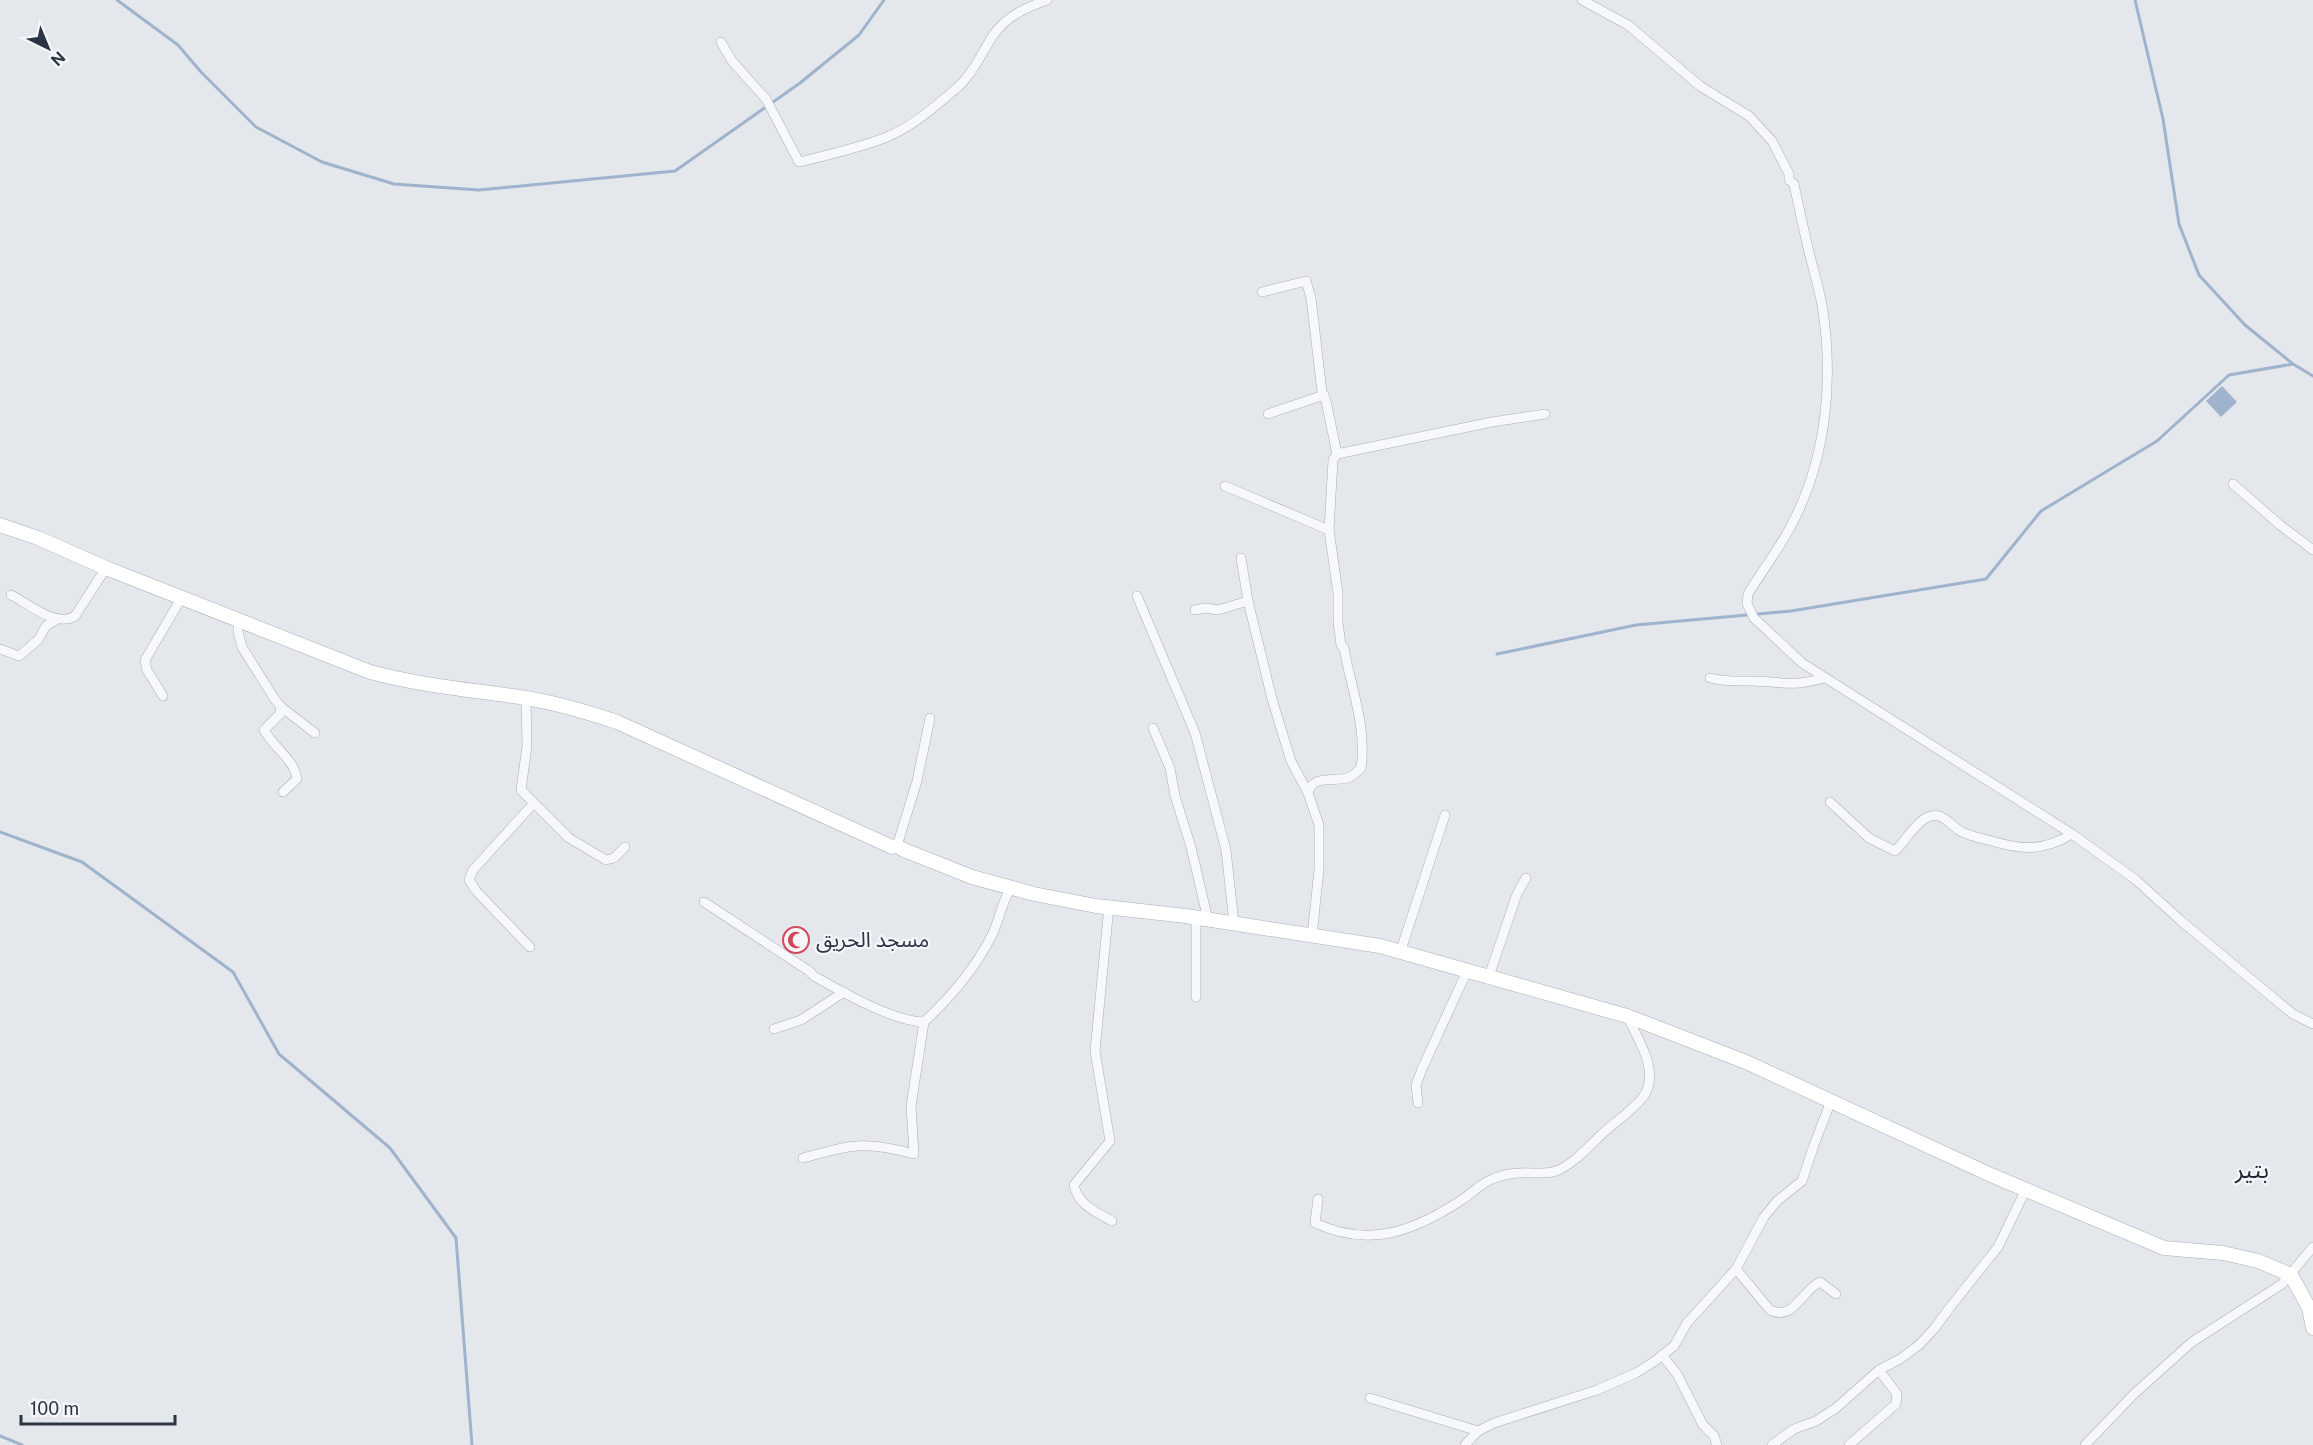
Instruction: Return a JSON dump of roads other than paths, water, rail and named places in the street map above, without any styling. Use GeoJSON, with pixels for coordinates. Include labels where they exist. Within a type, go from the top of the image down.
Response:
{"type":"FeatureCollection","features":[{"type":"Feature","properties":{"kind":"street"},"geometry":{"type":"LineString","coordinates":[[722,42],[732,61],[766,99],[799,162],[887,137],[903,129],[958,86],[972,71],[996,32],[1010,18],[1023,9],[1047,0]]}},
{"type":"Feature","properties":{"kind":"street"},"geometry":{"type":"LineString","coordinates":[[1582,0],[1628,25],[1700,86],[1749,116],[1772,141],[1789,174],[1789,180],[1794,184],[1822,302],[1827,366],[1826,411],[1816,459],[1798,511],[1792,525],[1748,594],[1747,604],[1754,618],[1782,646],[1824,678],[1901,724],[2072,834],[2145,887],[2180,920],[2284,1007],[2313,1024]]}},
{"type":"Feature","properties":{"kind":"street"},"geometry":{"type":"LineString","coordinates":[[1263,292],[1306,281],[1311,298],[1322,392],[1337,454]]}},
{"type":"Feature","properties":{"kind":"street"},"geometry":{"type":"LineString","coordinates":[[1268,414],[1324,395]]}},
{"type":"Feature","properties":{"kind":"street"},"geometry":{"type":"LineString","coordinates":[[1308,793],[1309,787],[1314,783],[1349,777],[1361,768],[1363,758],[1359,713],[1344,648],[1341,645],[1338,622],[1338,593],[1329,530],[1333,460],[1337,454],[1492,422],[1545,414]]}},
{"type":"Feature","properties":{"kind":"street"},"geometry":{"type":"LineString","coordinates":[[2233,484],[2313,550]]}},
{"type":"Feature","properties":{"kind":"street"},"geometry":{"type":"LineString","coordinates":[[1225,486],[1329,530]]}},
{"type":"Feature","properties":{"kind":"street"},"geometry":{"type":"LineString","coordinates":[[0,525],[38,538],[106,568],[370,672],[407,682],[526,698],[580,709],[616,722],[892,847],[897,846],[972,877],[1075,902],[1234,923],[1380,946],[1488,979],[1627,1016],[1746,1062],[1992,1175],[2164,1248],[2223,1253],[2258,1261],[2291,1275],[2309,1308],[2313,1328]]}},
{"type":"Feature","properties":{"kind":"street"},"geometry":{"type":"LineString","coordinates":[[1241,558],[1259,654],[1278,721],[1292,761],[1308,793],[1320,832],[1319,870],[1312,935]]}},
{"type":"Feature","properties":{"kind":"street"},"geometry":{"type":"LineString","coordinates":[[11,595],[56,620],[69,620],[75,616],[106,568]]}},
{"type":"Feature","properties":{"kind":"street"},"geometry":{"type":"LineString","coordinates":[[1137,596],[1195,733],[1226,850],[1234,923]]}},
{"type":"Feature","properties":{"kind":"street"},"geometry":{"type":"LineString","coordinates":[[163,696],[147,670],[145,660],[182,597]]}},
{"type":"Feature","properties":{"kind":"street"},"geometry":{"type":"LineString","coordinates":[[1195,610],[1218,610],[1248,601]]}},
{"type":"Feature","properties":{"kind":"street"},"geometry":{"type":"LineString","coordinates":[[0,649],[19,656],[38,640],[46,626],[56,620]]}},
{"type":"Feature","properties":{"kind":"street"},"geometry":{"type":"LineString","coordinates":[[238,621],[242,647],[281,707],[315,733]]}},
{"type":"Feature","properties":{"kind":"street"},"geometry":{"type":"LineString","coordinates":[[1710,678],[1727,682],[1757,681],[1796,685],[1824,678]]}},
{"type":"Feature","properties":{"kind":"street"},"geometry":{"type":"LineString","coordinates":[[526,698],[527,746],[521,790],[568,838],[606,860],[614,858],[625,847]]}},
{"type":"Feature","properties":{"kind":"street"},"geometry":{"type":"LineString","coordinates":[[281,707],[280,714],[264,730],[270,741],[296,771],[297,779],[283,792]]}},
{"type":"Feature","properties":{"kind":"street"},"geometry":{"type":"LineString","coordinates":[[897,846],[917,781],[930,718]]}},
{"type":"Feature","properties":{"kind":"street"},"geometry":{"type":"LineString","coordinates":[[1153,728],[1170,768],[1175,796],[1191,847],[1202,919],[1196,997]]}},
{"type":"Feature","properties":{"kind":"street"},"geometry":{"type":"LineString","coordinates":[[1830,802],[1869,838],[1895,851],[1925,818],[1934,815],[1943,817],[1961,831],[2018,849],[2042,847],[2059,842],[2072,834]]}},
{"type":"Feature","properties":{"kind":"street"},"geometry":{"type":"LineString","coordinates":[[530,947],[477,892],[470,880],[473,870],[534,803]]}},
{"type":"Feature","properties":{"kind":"street"},"geometry":{"type":"LineString","coordinates":[[1400,952],[1445,815]]}},
{"type":"Feature","properties":{"kind":"street"},"geometry":{"type":"LineString","coordinates":[[1488,979],[1517,894],[1526,878]]}},
{"type":"Feature","properties":{"kind":"street"},"geometry":{"type":"LineString","coordinates":[[803,1158],[856,1144],[891,1148],[914,1154],[911,1106],[924,1022],[967,977],[993,933],[1004,898],[1011,888]]}},
{"type":"Feature","properties":{"kind":"street"},"geometry":{"type":"LineString","coordinates":[[704,902],[814,976],[903,1018],[913,1022],[924,1022]]}},
{"type":"Feature","properties":{"kind":"street"},"geometry":{"type":"LineString","coordinates":[[1109,906],[1095,1051],[1110,1141],[1074,1185],[1079,1199],[1112,1221]]}},
{"type":"Feature","properties":{"kind":"street"},"geometry":{"type":"LineString","coordinates":[[1418,1103],[1416,1085],[1467,971]]}},
{"type":"Feature","properties":{"kind":"street"},"geometry":{"type":"LineString","coordinates":[[774,1029],[801,1020],[844,992]]}},
{"type":"Feature","properties":{"kind":"street"},"geometry":{"type":"LineString","coordinates":[[1318,1199],[1315,1223],[1330,1230],[1349,1234],[1383,1236],[1437,1215],[1486,1182],[1502,1175],[1557,1171],[1625,1114],[1643,1097],[1648,1086],[1648,1063],[1627,1016]]}},
{"type":"Feature","properties":{"kind":"street"},"geometry":{"type":"LineString","coordinates":[[1465,1445],[1478,1431],[1522,1413],[1597,1390],[1636,1373],[1674,1346],[1687,1323],[1736,1269],[1764,1217],[1778,1201],[1802,1181],[1832,1101]]}},
{"type":"Feature","properties":{"kind":"street"},"geometry":{"type":"LineString","coordinates":[[1772,1445],[1794,1429],[1816,1421],[1836,1408],[1879,1370],[1900,1359],[1919,1345],[1998,1247],[2026,1189]]}},
{"type":"Feature","properties":{"kind":"street"},"geometry":{"type":"LineString","coordinates":[[2085,1445],[2134,1394],[2192,1342],[2276,1288],[2291,1275],[2313,1247]]}},
{"type":"Feature","properties":{"kind":"street"},"geometry":{"type":"LineString","coordinates":[[1736,1269],[1770,1310],[1778,1314],[1786,1313],[1820,1282],[1836,1294]]}},
{"type":"Feature","properties":{"kind":"street"},"geometry":{"type":"LineString","coordinates":[[1662,1355],[1677,1374],[1703,1425],[1714,1436],[1717,1445]]}},
{"type":"Feature","properties":{"kind":"street"},"geometry":{"type":"LineString","coordinates":[[1849,1445],[1896,1404],[1898,1394],[1879,1370]]}},
{"type":"Feature","properties":{"kind":"street"},"geometry":{"type":"LineString","coordinates":[[1370,1398],[1478,1431]]}},
{"type":"Feature","properties":{"kind":"water"},"geometry":{"type":"Polygon","coordinates":[[[2222,386],[2237,402],[2221,417],[2206,401],[2222,386]]]}},
{"type":"Feature","properties":{"kind":"waterway"},"geometry":{"type":"LineString","coordinates":[[117,0],[178,45],[201,72],[256,127],[322,162],[394,184],[479,190],[675,171],[800,83],[859,35],[884,0]]}},
{"type":"Feature","properties":{"kind":"waterway"},"geometry":{"type":"LineString","coordinates":[[2135,0],[2163,119],[2179,224],[2199,275],[2245,325],[2293,364],[2313,376]]}},
{"type":"Feature","properties":{"kind":"waterway"},"geometry":{"type":"LineString","coordinates":[[1497,654],[1636,625],[1791,611],[1986,579],[2041,511],[2157,441],[2229,375],[2293,364]]}},
{"type":"Feature","properties":{"kind":"waterway"},"geometry":{"type":"LineString","coordinates":[[0,832],[82,862],[233,972],[279,1054],[390,1148],[456,1238],[472,1445]]}},
{"type":"Feature","properties":{"kind":"waterway"},"geometry":{"type":"LineString","coordinates":[[0,1436],[22,1445]]}},
{"type":"Feature","properties":{"kind":"place","name":"مسجد الحريق"},"geometry":{"type":"Point","coordinates":[796,940]}},
{"type":"Feature","properties":{"kind":"district","name":"بتير"},"geometry":{"type":"Point","coordinates":[2252,1170]}}]}
